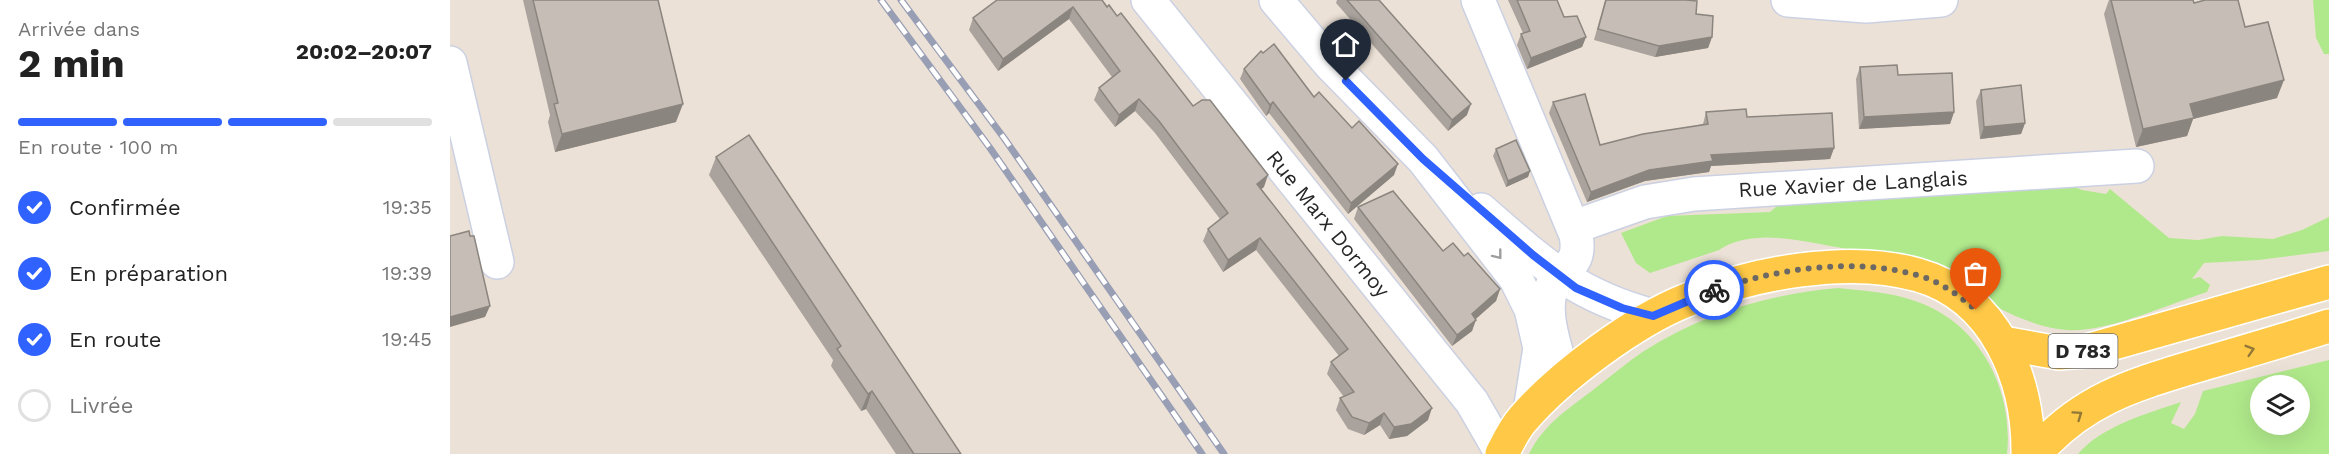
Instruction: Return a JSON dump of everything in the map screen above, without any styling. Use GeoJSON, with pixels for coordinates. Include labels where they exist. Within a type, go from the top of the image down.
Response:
{"type":"FeatureCollection","features":[{"type":"Feature","properties":{"kind":"main road"},"geometry":{"type":"LineString","coordinates":[[1502,454],[1521,420],[1530,411],[1564,380],[1653,316],[1686,300],[1744,280],[1809,268],[1869,268],[1918,275],[1958,294],[1976,310],[2003,343],[2023,393],[2028,425],[2028,454]]}},
{"type":"Feature","properties":{"kind":"main road","name":"D 783"},"geometry":{"type":"LineString","coordinates":[[2003,343],[2059,353],[2086,351],[2329,282]]}},
{"type":"Feature","properties":{"kind":"main road","name":"D 783"},"geometry":{"type":"LineString","coordinates":[[2035,454],[2050,437],[2094,404],[2116,392],[2329,326]]}},
{"type":"Feature","properties":{"kind":"street","name":"Rue Marx Dormoy"},"geometry":{"type":"LineString","coordinates":[[1148,0],[1472,402],[1502,454]]}},
{"type":"Feature","properties":{"kind":"street"},"geometry":{"type":"LineString","coordinates":[[1276,0],[1331,65],[1423,159],[1558,276],[1595,297],[1653,316]]}},
{"type":"Feature","properties":{"kind":"street"},"geometry":{"type":"LineString","coordinates":[[1478,0],[1574,227],[1578,253],[1574,263],[1558,276],[1550,292],[1549,310],[1564,380]]}},
{"type":"Feature","properties":{"kind":"street"},"geometry":{"type":"LineString","coordinates":[[1788,0],[1866,6],[1941,0]]}},
{"type":"Feature","properties":{"kind":"street"},"geometry":{"type":"LineString","coordinates":[[450,63],[497,262]]}},
{"type":"Feature","properties":{"kind":"street"},"geometry":{"type":"LineString","coordinates":[[1423,159],[1516,279],[1531,309],[1540,348],[1530,411]]}},
{"type":"Feature","properties":{"kind":"street","name":"Rue Xavier de Langlais"},"geometry":{"type":"LineString","coordinates":[[1574,227],[1644,202],[1694,194],[2137,166]]}},
{"type":"Feature","properties":{"kind":"green space"},"geometry":{"type":"Polygon","coordinates":[[[2313,0],[2329,0],[2329,54],[2324,54],[2316,38],[2313,0]]]}},
{"type":"Feature","properties":{"kind":"green space"},"geometry":{"type":"Polygon","coordinates":[[[2062,182],[2082,190],[2106,194],[2110,189],[2169,238],[2198,240],[2222,236],[2273,239],[2302,230],[2329,217],[2329,251],[2258,260],[2204,263],[2192,279],[2200,277],[2210,285],[2207,292],[2137,317],[2100,327],[2067,330],[2039,325],[2012,314],[1986,301],[1929,264],[1908,256],[1789,239],[1752,238],[1650,273],[1636,263],[1621,233],[1667,216],[1770,212],[1784,200],[2062,182]]]}},
{"type":"Feature","properties":{"kind":"green space"},"geometry":{"type":"Polygon","coordinates":[[[1838,288],[1906,298],[1938,311],[1957,325],[1988,361],[1998,383],[2005,406],[2008,430],[2007,454],[1529,454],[1541,434],[1565,411],[1637,356],[1666,338],[1689,326],[1737,308],[1787,295],[1838,288]]]}},
{"type":"Feature","properties":{"kind":"green space"},"geometry":{"type":"Polygon","coordinates":[[[2329,360],[2329,454],[2078,454],[2099,436],[2139,416],[2181,402],[2171,423],[2184,429],[2195,414],[2203,391],[2250,379],[2250,435],[2310,435],[2310,375],[2268,375],[2329,360]]]}},
{"type":"Feature","properties":{"kind":"building"},"geometry":{"type":"Polygon","coordinates":[[[533,0],[658,0],[683,104],[562,134],[554,104],[558,103],[533,0]]]}},
{"type":"Feature","properties":{"kind":"building"},"geometry":{"type":"Polygon","coordinates":[[[997,0],[1102,0],[1117,16],[1121,13],[1193,106],[1202,100],[1210,100],[1268,175],[1257,184],[1432,408],[1411,424],[1394,427],[1384,413],[1369,423],[1352,417],[1340,398],[1354,392],[1331,362],[1348,349],[1260,238],[1228,260],[1208,229],[1228,213],[1159,121],[1139,99],[1119,115],[1099,88],[1120,71],[1073,7],[1003,59],[973,18],[997,0]]]}},
{"type":"Feature","properties":{"kind":"building"},"geometry":{"type":"Polygon","coordinates":[[[1347,0],[1379,0],[1471,104],[1452,120],[1347,0]]]}},
{"type":"Feature","properties":{"kind":"building"},"geometry":{"type":"Polygon","coordinates":[[[1517,0],[1557,0],[1564,17],[1577,16],[1586,37],[1531,58],[1521,34],[1530,31],[1517,0]]]}},
{"type":"Feature","properties":{"kind":"building"},"geometry":{"type":"Polygon","coordinates":[[[1606,0],[1697,1],[1696,14],[1713,16],[1712,37],[1659,46],[1598,29],[1606,0]]]}},
{"type":"Feature","properties":{"kind":"building"},"geometry":{"type":"Polygon","coordinates":[[[2111,0],[2193,0],[2194,3],[2205,0],[2238,0],[2245,27],[2268,22],[2284,80],[2190,104],[2194,118],[2143,129],[2111,0]]]}},
{"type":"Feature","properties":{"kind":"building"},"geometry":{"type":"Polygon","coordinates":[[[1274,44],[1314,97],[1319,92],[1352,128],[1359,121],[1398,164],[1351,203],[1273,102],[1270,105],[1244,69],[1261,51],[1263,53],[1274,44]]]}},
{"type":"Feature","properties":{"kind":"building"},"geometry":{"type":"Polygon","coordinates":[[[1897,65],[1898,75],[1952,73],[1954,112],[1864,117],[1860,67],[1897,65]]]}},
{"type":"Feature","properties":{"kind":"building"},"geometry":{"type":"Polygon","coordinates":[[[2021,85],[2025,123],[1984,127],[1981,90],[2021,85]]]}},
{"type":"Feature","properties":{"kind":"building"},"geometry":{"type":"Polygon","coordinates":[[[1585,94],[1600,145],[1643,134],[1708,124],[1706,112],[1746,109],[1747,117],[1832,113],[1834,148],[1711,155],[1713,161],[1649,170],[1591,192],[1553,102],[1585,94]]]}},
{"type":"Feature","properties":{"kind":"building"},"geometry":{"type":"Polygon","coordinates":[[[749,135],[961,454],[914,454],[872,391],[868,394],[837,349],[841,346],[716,157],[749,135]]]}},
{"type":"Feature","properties":{"kind":"building"},"geometry":{"type":"Polygon","coordinates":[[[1516,140],[1530,171],[1508,181],[1496,149],[1516,140]]]}},
{"type":"Feature","properties":{"kind":"building"},"geometry":{"type":"Polygon","coordinates":[[[1393,191],[1443,251],[1453,243],[1464,256],[1468,253],[1500,289],[1472,314],[1476,320],[1457,335],[1358,207],[1393,191]]]}},
{"type":"Feature","properties":{"kind":"building"},"geometry":{"type":"Polygon","coordinates":[[[469,231],[470,236],[474,236],[490,306],[450,317],[450,236],[469,231]]]}},
{"type":"Feature","properties":{"kind":"railway"},"geometry":{"type":"LineString","coordinates":[[881,0],[990,148],[1202,454]]}},
{"type":"Feature","properties":{"kind":"railway"},"geometry":{"type":"LineString","coordinates":[[901,0],[1004,138],[1224,454]]}},
{"type":"Feature","properties":{"kind":"way so far"},"geometry":{"type":"LineString","coordinates":[[1714,290],[1744,280],[1809,268],[1869,268],[1918,275],[1958,294],[1976,310]]}},
{"type":"Feature","properties":{"kind":"route"},"geometry":{"type":"LineString","coordinates":[[1346,81],[1423,159],[1533,255],[1576,288],[1622,308],[1653,316],[1714,290]]}}]}
